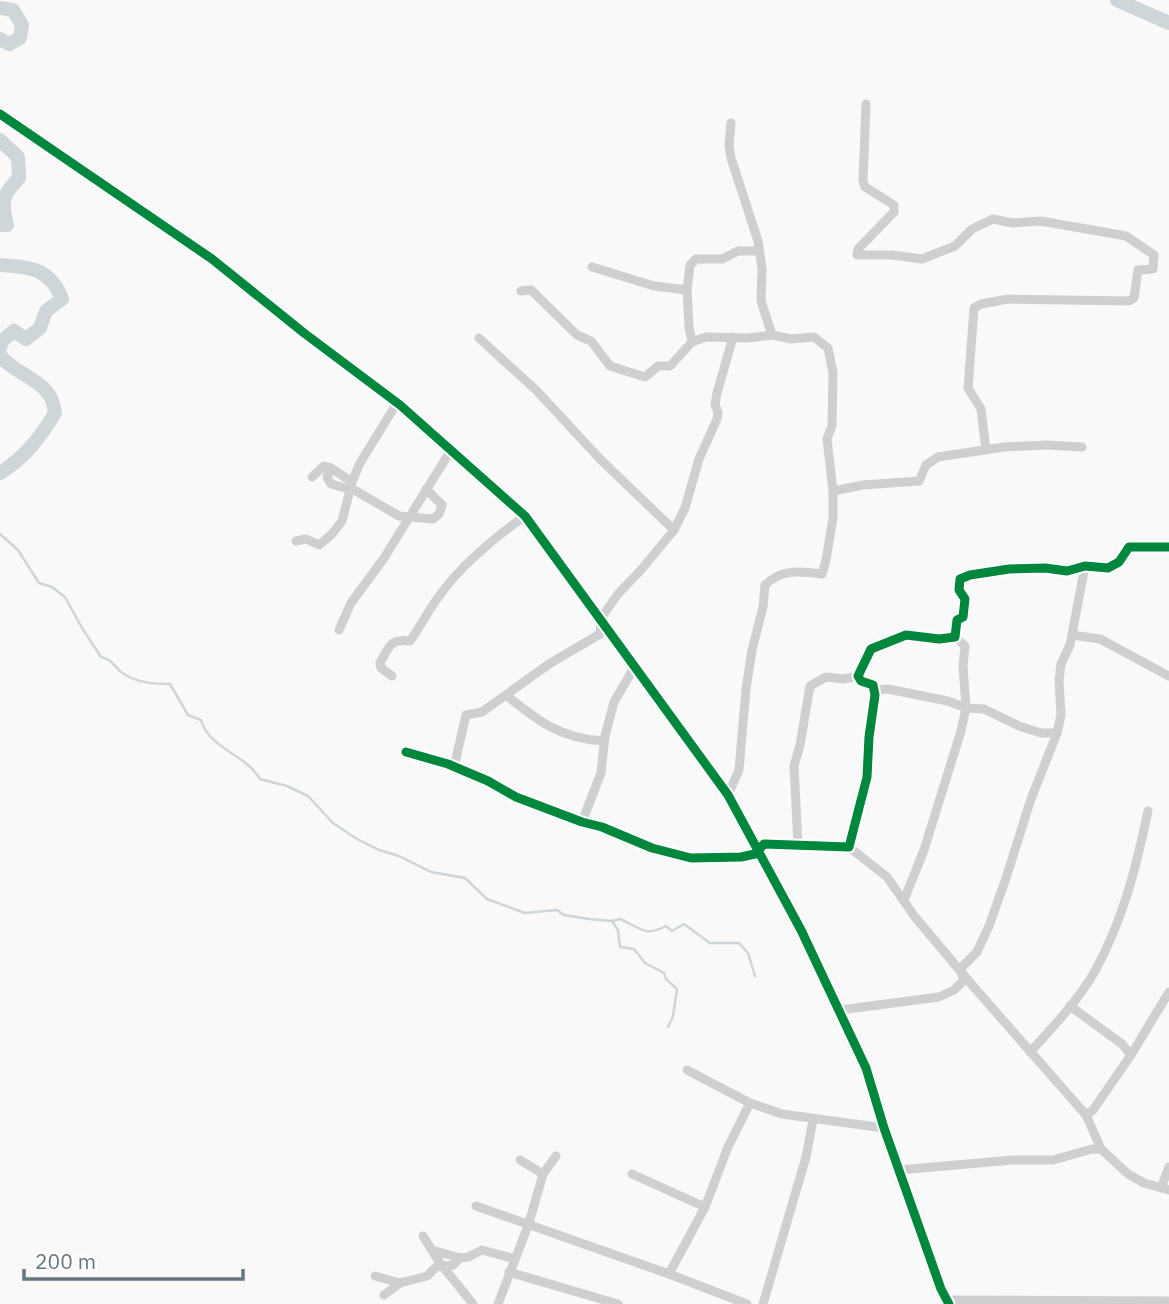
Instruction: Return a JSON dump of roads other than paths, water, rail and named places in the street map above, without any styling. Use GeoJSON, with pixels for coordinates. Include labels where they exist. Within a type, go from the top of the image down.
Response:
{"type":"FeatureCollection","features":[{"type":"Feature","properties":{"kind":"street"},"geometry":{"type":"LineString","coordinates":[[866,104],[863,181],[865,187],[894,205],[894,212],[858,249],[857,254],[922,258],[935,255],[955,246],[979,224],[993,219],[1013,223],[1041,221],[1126,236],[1154,254],[1153,269],[1138,270],[1137,293],[1135,298],[1129,301],[1008,299],[974,308],[968,388],[981,409],[986,450]]}},
{"type":"Feature","properties":{"kind":"street"},"geometry":{"type":"LineString","coordinates":[[0,114],[212,259],[397,403],[525,516],[728,795],[801,930],[866,1068],[884,1128],[948,1302],[963,1299],[1169,1301]]}},
{"type":"Feature","properties":{"kind":"street"},"geometry":{"type":"LineString","coordinates":[[731,123],[731,158],[759,251],[761,301],[772,335]]}},
{"type":"Feature","properties":{"kind":"street"},"geometry":{"type":"LineString","coordinates":[[692,342],[687,290],[690,265],[696,259],[722,259],[738,251],[759,251]]}},
{"type":"Feature","properties":{"kind":"street"},"geometry":{"type":"LineString","coordinates":[[592,267],[654,286],[687,290]]}},
{"type":"Feature","properties":{"kind":"street"},"geometry":{"type":"LineString","coordinates":[[521,290],[531,290],[577,335],[591,341],[610,366],[645,377],[658,366],[670,366],[692,342],[706,337],[814,337],[828,348],[833,373],[832,426],[827,439],[833,518],[826,560],[822,573],[799,571],[775,574],[765,585],[744,699],[739,770],[728,795]]}},
{"type":"Feature","properties":{"kind":"street"},"geometry":{"type":"LineString","coordinates":[[454,766],[466,715],[482,712],[549,664],[600,634],[601,618],[618,594],[674,530],[685,508],[699,459],[717,419],[717,393],[733,337]]}},
{"type":"Feature","properties":{"kind":"street"},"geometry":{"type":"LineString","coordinates":[[479,338],[537,391],[600,458],[674,530]]}},
{"type":"Feature","properties":{"kind":"street"},"geometry":{"type":"LineString","coordinates":[[296,541],[306,539],[319,545],[342,521],[360,463],[397,403]]}},
{"type":"Feature","properties":{"kind":"street"},"geometry":{"type":"LineString","coordinates":[[833,491],[863,485],[919,481],[926,465],[938,457],[1047,445],[1082,447]]}},
{"type":"Feature","properties":{"kind":"street"},"geometry":{"type":"LineString","coordinates":[[340,629],[351,603],[384,558],[451,450]]}},
{"type":"Feature","properties":{"kind":"street"},"geometry":{"type":"LineString","coordinates":[[312,477],[324,466],[331,468],[356,491],[399,516],[433,519],[439,514],[442,505],[426,489]]}},
{"type":"Feature","properties":{"kind":"street"},"geometry":{"type":"LineString","coordinates":[[391,676],[380,663],[391,643],[398,639],[410,641],[437,598],[476,555],[525,516]]}},
{"type":"Feature","properties":{"kind":"street"},"geometry":{"type":"LineString","coordinates":[[955,638],[957,620],[963,617],[965,599],[959,590],[960,579],[989,571],[1045,568],[1067,571],[1085,566],[1108,568],[1119,562],[1129,547],[1169,547]]}},
{"type":"Feature","properties":{"kind":"street"},"geometry":{"type":"LineString","coordinates":[[960,969],[977,951],[989,926],[1031,799],[1057,733],[1061,715],[1060,672],[1072,635],[1085,566]]}},
{"type":"Feature","properties":{"kind":"street"},"geometry":{"type":"LineString","coordinates":[[798,845],[794,766],[810,686],[826,677],[843,680],[858,676],[871,649],[906,635],[955,638],[965,646],[965,708],[946,783],[904,900]]}},
{"type":"Feature","properties":{"kind":"street"},"geometry":{"type":"LineString","coordinates":[[1072,635],[1100,639],[1169,676]]}},
{"type":"Feature","properties":{"kind":"street"},"geometry":{"type":"LineString","coordinates":[[582,822],[601,773],[604,741],[614,702],[635,666]]}},
{"type":"Feature","properties":{"kind":"street"},"geometry":{"type":"LineString","coordinates":[[849,847],[867,777],[874,690],[873,685],[861,681],[858,676]]}},
{"type":"Feature","properties":{"kind":"street"},"geometry":{"type":"LineString","coordinates":[[874,690],[888,689],[948,701],[965,708],[984,709],[1005,721],[1041,733],[1057,733]]}},
{"type":"Feature","properties":{"kind":"street"},"geometry":{"type":"LineString","coordinates":[[506,695],[556,732],[584,740],[604,741]]}},
{"type":"Feature","properties":{"kind":"street"},"geometry":{"type":"LineString","coordinates":[[406,752],[454,766],[516,797],[582,822],[602,827],[652,848],[691,858],[741,857],[755,854],[764,844],[849,847],[887,877],[915,917],[1086,1115],[1101,1149],[1128,1174],[1144,1183],[1165,1189],[1169,1167]]}},
{"type":"Feature","properties":{"kind":"street"},"geometry":{"type":"LineString","coordinates":[[1030,1052],[1070,1006],[1094,973],[1134,877],[1148,811]]}},
{"type":"Feature","properties":{"kind":"street"},"geometry":{"type":"LineString","coordinates":[[840,1010],[939,997],[964,980],[960,969]]}},
{"type":"Feature","properties":{"kind":"street"},"geometry":{"type":"LineString","coordinates":[[1086,1115],[1093,1110],[1131,1055],[1169,992]]}},
{"type":"Feature","properties":{"kind":"street"},"geometry":{"type":"LineString","coordinates":[[1070,1006],[1122,1044],[1131,1055]]}},
{"type":"Feature","properties":{"kind":"street"},"geometry":{"type":"LineString","coordinates":[[687,1070],[750,1102],[782,1114],[884,1128]]}},
{"type":"Feature","properties":{"kind":"street"},"geometry":{"type":"LineString","coordinates":[[669,1274],[705,1207],[728,1147],[750,1102]]}},
{"type":"Feature","properties":{"kind":"street"},"geometry":{"type":"LineString","coordinates":[[763,1304],[806,1157],[813,1120]]}},
{"type":"Feature","properties":{"kind":"street"},"geometry":{"type":"LineString","coordinates":[[899,1170],[1013,1160],[1053,1160],[1091,1149],[1101,1149]]}},
{"type":"Feature","properties":{"kind":"street"},"geometry":{"type":"LineString","coordinates":[[498,1304],[529,1223],[543,1174],[556,1156]]}},
{"type":"Feature","properties":{"kind":"street"},"geometry":{"type":"LineString","coordinates":[[520,1160],[543,1174]]}},
{"type":"Feature","properties":{"kind":"street"},"geometry":{"type":"LineString","coordinates":[[632,1174],[705,1207]]}},
{"type":"Feature","properties":{"kind":"street"},"geometry":{"type":"LineString","coordinates":[[476,1206],[747,1304]]}},
{"type":"Feature","properties":{"kind":"street"},"geometry":{"type":"LineString","coordinates":[[423,1236],[472,1304]]}},
{"type":"Feature","properties":{"kind":"street"},"geometry":{"type":"LineString","coordinates":[[431,1249],[460,1258],[482,1250],[515,1259]]}},
{"type":"Feature","properties":{"kind":"street"},"geometry":{"type":"LineString","coordinates":[[384,1295],[400,1283],[427,1276],[436,1267],[453,1265],[460,1258]]}},
{"type":"Feature","properties":{"kind":"street"},"geometry":{"type":"LineString","coordinates":[[509,1272],[618,1304]]}},
{"type":"Feature","properties":{"kind":"street"},"geometry":{"type":"LineString","coordinates":[[375,1276],[400,1283]]}},
{"type":"Feature","properties":{"kind":"waterway"},"geometry":{"type":"LineString","coordinates":[[1117,0],[1169,23]]}},
{"type":"Feature","properties":{"kind":"waterway"},"geometry":{"type":"LineString","coordinates":[[0,8],[13,10],[22,25],[20,38],[9,44],[0,39]]}},
{"type":"Feature","properties":{"kind":"waterway"},"geometry":{"type":"LineString","coordinates":[[0,140],[18,157],[19,178],[4,199],[7,225],[0,225]]}},
{"type":"Feature","properties":{"kind":"waterway"},"geometry":{"type":"LineString","coordinates":[[0,265],[38,271],[51,281],[62,299],[46,311],[40,328],[26,339],[14,331],[2,341],[0,348]]}},
{"type":"Feature","properties":{"kind":"waterway"},"geometry":{"type":"LineString","coordinates":[[0,355],[45,390],[51,398],[55,413],[31,447],[0,473]]}},
{"type":"Feature","properties":{"kind":"waterway"},"geometry":{"type":"LineString","coordinates":[[0,534],[18,550],[39,583],[52,587],[65,597],[101,657],[129,677],[170,684],[188,715],[201,720],[212,738],[246,763],[260,779],[287,786],[308,796],[333,823],[357,839],[431,872],[465,878],[487,899],[525,913],[557,910],[564,915],[589,919],[620,919],[647,931],[666,926],[672,931],[684,924],[710,943],[739,943],[748,953],[755,976]]}},
{"type":"Feature","properties":{"kind":"waterway"},"geometry":{"type":"LineString","coordinates":[[612,921],[618,930],[620,947],[634,949],[645,963],[664,973],[666,979],[677,989],[673,1016],[668,1027]]}}]}
